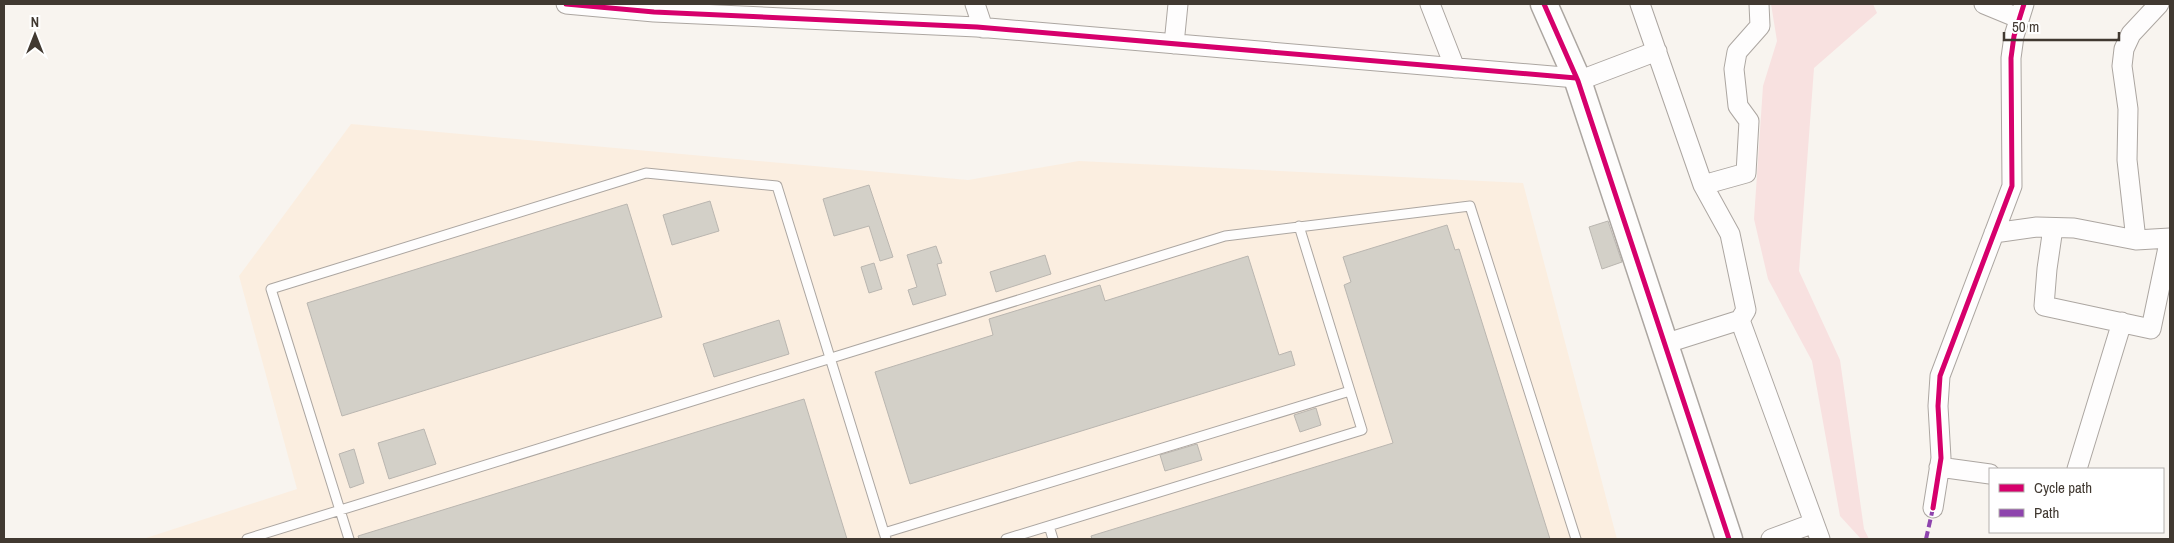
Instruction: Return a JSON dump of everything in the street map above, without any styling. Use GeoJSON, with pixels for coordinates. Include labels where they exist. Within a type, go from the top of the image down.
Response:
{"type":"FeatureCollection","features":[{"type":"Feature","properties":{"kind":"street"},"geometry":{"type":"LineString","coordinates":[[566,4],[982,28],[1577,80],[1657,51]]}},
{"type":"Feature","properties":{"kind":"street"},"geometry":{"type":"LineString","coordinates":[[975,4],[982,28]]}},
{"type":"Feature","properties":{"kind":"street"},"geometry":{"type":"LineString","coordinates":[[1174,44],[1178,4]]}},
{"type":"Feature","properties":{"kind":"street"},"geometry":{"type":"LineString","coordinates":[[1430,4],[1455,68]]}},
{"type":"Feature","properties":{"kind":"street"},"geometry":{"type":"LineString","coordinates":[[1544,4],[1577,80],[1729,539]]}},
{"type":"Feature","properties":{"kind":"street"},"geometry":{"type":"LineString","coordinates":[[1640,4],[1703,184],[1730,234],[1746,310],[1740,320],[1664,344]]}},
{"type":"Feature","properties":{"kind":"street"},"geometry":{"type":"LineString","coordinates":[[1703,184],[1746,173],[1749,121],[1738,106],[1734,69],[1737,52],[1760,26],[1759,4]]}},
{"type":"Feature","properties":{"kind":"street"},"geometry":{"type":"LineString","coordinates":[[1933,508],[1940,467],[1940,376],[2012,186],[2011,58],[2021,11],[1984,4]]}},
{"type":"Feature","properties":{"kind":"street"},"geometry":{"type":"LineString","coordinates":[[2136,240],[2127,160],[2128,109],[2122,66],[2124,49],[2131,34],[2159,4]]}},
{"type":"Feature","properties":{"kind":"street"},"geometry":{"type":"LineString","coordinates":[[1994,233],[2037,227],[2074,228],[2136,240],[2170,238],[2151,329],[2044,306],[2053,228]]}},
{"type":"Feature","properties":{"kind":"street"},"geometry":{"type":"LineString","coordinates":[[1740,320],[1817,531],[1770,539]]}},
{"type":"Feature","properties":{"kind":"street"},"geometry":{"type":"LineString","coordinates":[[2077,468],[2122,322]]}},
{"type":"Feature","properties":{"kind":"street"},"geometry":{"type":"LineString","coordinates":[[1940,467],[1989,474]]}},
{"type":"Feature","properties":{"kind":"lane"},"geometry":{"type":"LineString","coordinates":[[349,539],[271,289],[646,173],[777,186],[885,536],[1350,391]]}},
{"type":"Feature","properties":{"kind":"lane"},"geometry":{"type":"LineString","coordinates":[[247,539],[1225,236],[1470,206],[1576,539]]}},
{"type":"Feature","properties":{"kind":"lane"},"geometry":{"type":"LineString","coordinates":[[1006,539],[1362,430],[1298,226]]}},
{"type":"Feature","properties":{"kind":"lane"},"geometry":{"type":"LineString","coordinates":[[1049,526],[1053,539]]}},
{"type":"Feature","properties":{"kind":"shaded area"},"geometry":{"type":"Polygon","coordinates":[[[1771,4],[1873,4],[1877,13],[1814,68],[1799,271],[1840,360],[1864,529],[1869,539],[1861,539],[1840,516],[1812,361],[1768,279],[1754,219],[1763,86],[1777,41],[1771,4]]]}},
{"type":"Feature","properties":{"kind":"shaded area"},"geometry":{"type":"Polygon","coordinates":[[[351,124],[968,180],[1079,161],[1523,183],[1617,539],[143,539],[297,489],[239,276],[351,124]]]}},
{"type":"Feature","properties":{"kind":"building"},"geometry":{"type":"Polygon","coordinates":[[[869,185],[893,257],[880,261],[869,226],[834,236],[823,199],[869,185]]]}},
{"type":"Feature","properties":{"kind":"building"},"geometry":{"type":"Polygon","coordinates":[[[710,201],[719,231],[672,245],[663,215],[710,201]]]}},
{"type":"Feature","properties":{"kind":"building"},"geometry":{"type":"Polygon","coordinates":[[[627,204],[662,317],[342,416],[307,303],[627,204]]]}},
{"type":"Feature","properties":{"kind":"building"},"geometry":{"type":"Polygon","coordinates":[[[1608,221],[1622,262],[1602,269],[1589,227],[1608,221]]]}},
{"type":"Feature","properties":{"kind":"building"},"geometry":{"type":"Polygon","coordinates":[[[1447,225],[1455,250],[1459,249],[1550,539],[1092,539],[1091,536],[1393,443],[1344,285],[1351,282],[1343,257],[1447,225]]]}},
{"type":"Feature","properties":{"kind":"building"},"geometry":{"type":"Polygon","coordinates":[[[936,246],[942,263],[937,264],[946,295],[913,305],[908,290],[917,287],[907,255],[936,246]]]}},
{"type":"Feature","properties":{"kind":"building"},"geometry":{"type":"Polygon","coordinates":[[[1045,255],[1051,274],[996,292],[990,272],[1045,255]]]}},
{"type":"Feature","properties":{"kind":"building"},"geometry":{"type":"Polygon","coordinates":[[[1248,256],[1279,355],[1291,351],[1295,365],[910,484],[875,372],[993,335],[989,319],[1100,285],[1105,301],[1248,256]]]}},
{"type":"Feature","properties":{"kind":"building"},"geometry":{"type":"Polygon","coordinates":[[[874,263],[882,289],[869,293],[861,267],[874,263]]]}},
{"type":"Feature","properties":{"kind":"building"},"geometry":{"type":"Polygon","coordinates":[[[779,320],[789,354],[714,377],[703,344],[779,320]]]}},
{"type":"Feature","properties":{"kind":"building"},"geometry":{"type":"Polygon","coordinates":[[[804,399],[847,539],[359,539],[358,536],[804,399]]]}},
{"type":"Feature","properties":{"kind":"building"},"geometry":{"type":"Polygon","coordinates":[[[1316,408],[1321,425],[1300,432],[1294,415],[1316,408]]]}},
{"type":"Feature","properties":{"kind":"building"},"geometry":{"type":"Polygon","coordinates":[[[424,429],[436,464],[389,479],[378,443],[424,429]]]}},
{"type":"Feature","properties":{"kind":"building"},"geometry":{"type":"Polygon","coordinates":[[[1197,444],[1202,460],[1165,471],[1160,455],[1197,444]]]}},
{"type":"Feature","properties":{"kind":"building"},"geometry":{"type":"Polygon","coordinates":[[[354,449],[364,483],[350,488],[339,454],[354,449]]]}},
{"type":"Feature","properties":{"kind":"marked path"},"geometry":{"type":"LineString","coordinates":[[1926,539],[1933,508]]}},
{"type":"Feature","properties":{"kind":"cycle path"},"geometry":{"type":"LineString","coordinates":[[566,4],[654,12],[977,27],[1576,78]]}},
{"type":"Feature","properties":{"kind":"cycle path"},"geometry":{"type":"LineString","coordinates":[[1544,4],[1578,81],[1729,539]]}},
{"type":"Feature","properties":{"kind":"cycle path"},"geometry":{"type":"LineString","coordinates":[[1933,508],[1941,458],[1938,406],[1940,376],[2012,186],[2011,58],[2014,36],[2024,4]]}}]}
